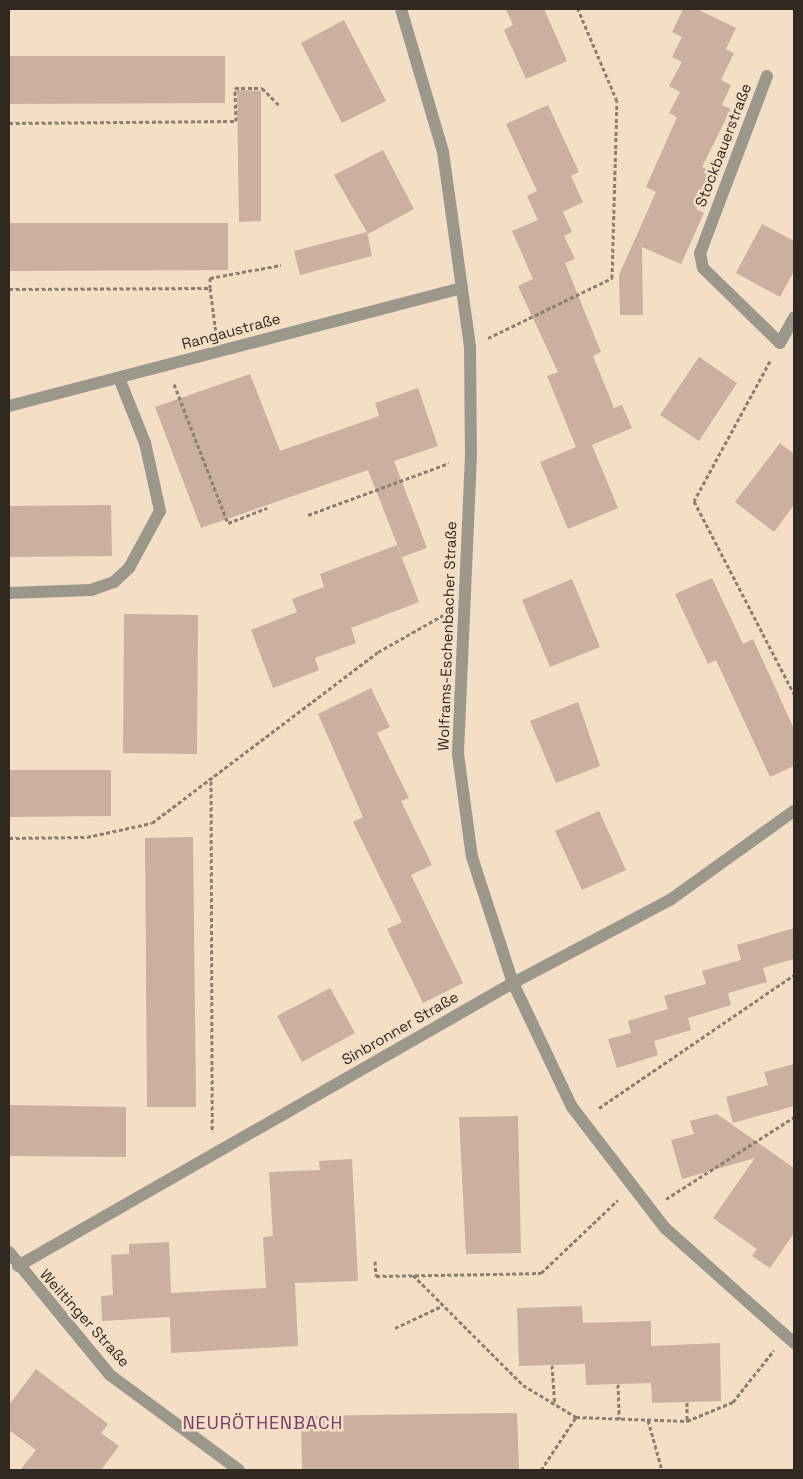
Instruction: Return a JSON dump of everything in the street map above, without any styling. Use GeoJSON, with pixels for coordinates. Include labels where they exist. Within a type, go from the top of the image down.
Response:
{"type":"FeatureCollection","features":[{"type":"Feature","properties":{"kind":"street","name":"Wolframs-Eschenbacher Straße"},"geometry":{"type":"LineString","coordinates":[[401,9],[443,152],[470,347],[471,455],[463,604],[458,754],[472,857],[513,983],[582,1120],[651,1209],[719,1280],[790,1339]]}},
{"type":"Feature","properties":{"kind":"street","name":"Stockbauerstraße"},"geometry":{"type":"LineString","coordinates":[[766,76],[700,253],[703,268],[780,343]]}},
{"type":"Feature","properties":{"kind":"street","name":"Rangaustraße"},"geometry":{"type":"LineString","coordinates":[[9,406],[462,288]]}},
{"type":"Feature","properties":{"kind":"street"},"geometry":{"type":"LineString","coordinates":[[780,343],[794,318]]}},
{"type":"Feature","properties":{"kind":"street"},"geometry":{"type":"LineString","coordinates":[[9,593],[91,590],[114,582],[128,568],[160,511],[146,444],[119,378]]}},
{"type":"Feature","properties":{"kind":"street","name":"Sinbronner Straße"},"geometry":{"type":"LineString","coordinates":[[18,1266],[513,983],[670,900],[794,811]]}},
{"type":"Feature","properties":{"kind":"street","name":"Weiltinger Straße"},"geometry":{"type":"LineString","coordinates":[[9,1252],[18,1266],[110,1375],[239,1470]]}},
{"type":"Feature","properties":{"kind":"path"},"geometry":{"type":"LineString","coordinates":[[470,347],[612,278],[617,100],[578,9]]}},
{"type":"Feature","properties":{"kind":"path"},"geometry":{"type":"LineString","coordinates":[[9,123],[236,121],[236,88],[262,88],[279,105]]}},
{"type":"Feature","properties":{"kind":"path"},"geometry":{"type":"LineString","coordinates":[[210,309],[210,278],[281,265]]}},
{"type":"Feature","properties":{"kind":"path"},"geometry":{"type":"LineString","coordinates":[[9,289],[210,288]]}},
{"type":"Feature","properties":{"kind":"path"},"geometry":{"type":"LineString","coordinates":[[780,343],[694,501],[794,694]]}},
{"type":"Feature","properties":{"kind":"path"},"geometry":{"type":"LineString","coordinates":[[166,364],[228,523],[267,508]]}},
{"type":"Feature","properties":{"kind":"path"},"geometry":{"type":"LineString","coordinates":[[308,515],[471,455]]}},
{"type":"Feature","properties":{"kind":"path"},"geometry":{"type":"LineString","coordinates":[[9,838],[87,837],[152,824],[378,652],[463,604]]}},
{"type":"Feature","properties":{"kind":"path"},"geometry":{"type":"LineString","coordinates":[[210,780],[212,1155]]}},
{"type":"Feature","properties":{"kind":"path"},"geometry":{"type":"LineString","coordinates":[[582,1120],[794,975]]}},
{"type":"Feature","properties":{"kind":"path"},"geometry":{"type":"LineString","coordinates":[[651,1209],[794,1117]]}},
{"type":"Feature","properties":{"kind":"path"},"geometry":{"type":"LineString","coordinates":[[375,1261],[376,1276],[541,1273],[632,1185]]}},
{"type":"Feature","properties":{"kind":"path"},"geometry":{"type":"LineString","coordinates":[[413,1275],[523,1385],[576,1417],[687,1421],[733,1402],[790,1339]]}},
{"type":"Feature","properties":{"kind":"path"},"geometry":{"type":"LineString","coordinates":[[395,1328],[442,1306]]}},
{"type":"Feature","properties":{"kind":"path"},"geometry":{"type":"LineString","coordinates":[[552,1365],[555,1404]]}},
{"type":"Feature","properties":{"kind":"path"},"geometry":{"type":"LineString","coordinates":[[618,1384],[619,1419]]}},
{"type":"Feature","properties":{"kind":"path"},"geometry":{"type":"LineString","coordinates":[[687,1402],[687,1421]]}},
{"type":"Feature","properties":{"kind":"path"},"geometry":{"type":"LineString","coordinates":[[541,1470],[576,1417]]}},
{"type":"Feature","properties":{"kind":"path"},"geometry":{"type":"LineString","coordinates":[[648,1420],[662,1470]]}},
{"type":"Feature","properties":{"kind":"building"},"geometry":{"type":"Polygon","coordinates":[[[506,9],[544,9],[567,61],[526,79],[504,30],[513,25],[506,9]]]}},
{"type":"Feature","properties":{"kind":"building"},"geometry":{"type":"Polygon","coordinates":[[[683,9],[697,9],[736,28],[726,49],[734,53],[721,80],[731,85],[722,105],[731,109],[702,167],[713,172],[696,209],[704,213],[681,264],[642,247],[643,315],[620,315],[619,275],[656,192],[646,187],[677,117],[669,113],[680,92],[669,86],[682,62],[672,57],[682,37],[672,32],[683,9]]]}},
{"type":"Feature","properties":{"kind":"building"},"geometry":{"type":"Polygon","coordinates":[[[344,20],[386,101],[342,123],[301,43],[344,20]]]}},
{"type":"Feature","properties":{"kind":"building"},"geometry":{"type":"Polygon","coordinates":[[[9,56],[225,56],[225,103],[9,104],[9,56]]]}},
{"type":"Feature","properties":{"kind":"building"},"geometry":{"type":"Polygon","coordinates":[[[237,90],[261,91],[261,221],[239,222],[237,90]]]}},
{"type":"Feature","properties":{"kind":"building"},"geometry":{"type":"Polygon","coordinates":[[[548,105],[579,172],[571,176],[583,202],[563,212],[572,232],[564,236],[575,259],[565,263],[601,352],[593,356],[614,408],[622,405],[632,428],[592,445],[618,508],[568,529],[540,462],[576,447],[547,376],[558,372],[518,286],[533,279],[512,231],[538,220],[527,196],[537,191],[506,124],[548,105]]]}},
{"type":"Feature","properties":{"kind":"building"},"geometry":{"type":"Polygon","coordinates":[[[383,150],[414,209],[368,234],[334,175],[383,150]]]}},
{"type":"Feature","properties":{"kind":"building"},"geometry":{"type":"Polygon","coordinates":[[[9,223],[228,223],[228,270],[9,271],[9,223]]]}},
{"type":"Feature","properties":{"kind":"building"},"geometry":{"type":"Polygon","coordinates":[[[762,224],[794,241],[794,271],[780,297],[736,273],[762,224]]]}},
{"type":"Feature","properties":{"kind":"building"},"geometry":{"type":"Polygon","coordinates":[[[367,232],[372,256],[300,275],[294,251],[367,232]]]}},
{"type":"Feature","properties":{"kind":"building"},"geometry":{"type":"Polygon","coordinates":[[[699,357],[737,383],[699,441],[660,415],[699,357]]]}},
{"type":"Feature","properties":{"kind":"building"},"geometry":{"type":"Polygon","coordinates":[[[250,374],[280,451],[379,416],[375,403],[418,388],[438,446],[394,461],[427,548],[402,557],[368,470],[201,528],[155,407],[250,374]]]}},
{"type":"Feature","properties":{"kind":"building"},"geometry":{"type":"Polygon","coordinates":[[[780,443],[794,454],[794,505],[774,532],[735,502],[780,443]]]}},
{"type":"Feature","properties":{"kind":"building"},"geometry":{"type":"Polygon","coordinates":[[[111,505],[112,556],[9,557],[9,506],[111,505]]]}},
{"type":"Feature","properties":{"kind":"building"},"geometry":{"type":"Polygon","coordinates":[[[397,545],[419,602],[351,628],[356,643],[315,658],[319,670],[273,688],[251,630],[297,612],[292,599],[324,587],[320,574],[397,545]]]}},
{"type":"Feature","properties":{"kind":"building"},"geometry":{"type":"Polygon","coordinates":[[[712,578],[743,644],[753,639],[794,729],[794,766],[770,777],[716,660],[708,664],[675,594],[712,578]]]}},
{"type":"Feature","properties":{"kind":"building"},"geometry":{"type":"Polygon","coordinates":[[[572,579],[600,647],[550,667],[522,600],[572,579]]]}},
{"type":"Feature","properties":{"kind":"building"},"geometry":{"type":"Polygon","coordinates":[[[124,614],[198,615],[197,754],[123,753],[124,614]]]}},
{"type":"Feature","properties":{"kind":"building"},"geometry":{"type":"Polygon","coordinates":[[[371,688],[390,727],[377,733],[409,798],[401,801],[432,865],[411,875],[463,983],[423,1003],[387,929],[402,922],[353,822],[363,817],[318,714],[371,688]]]}},
{"type":"Feature","properties":{"kind":"building"},"geometry":{"type":"Polygon","coordinates":[[[578,702],[600,766],[556,783],[530,721],[578,702]]]}},
{"type":"Feature","properties":{"kind":"building"},"geometry":{"type":"Polygon","coordinates":[[[9,770],[111,770],[111,816],[9,817],[9,770]]]}},
{"type":"Feature","properties":{"kind":"building"},"geometry":{"type":"Polygon","coordinates":[[[599,811],[626,870],[582,890],[555,831],[599,811]]]}},
{"type":"Feature","properties":{"kind":"building"},"geometry":{"type":"Polygon","coordinates":[[[193,837],[196,1107],[147,1107],[145,838],[193,837]]]}},
{"type":"Feature","properties":{"kind":"building"},"geometry":{"type":"Polygon","coordinates":[[[794,928],[794,959],[763,968],[767,982],[728,993],[731,1005],[688,1018],[691,1030],[654,1041],[658,1055],[617,1068],[608,1039],[631,1033],[628,1021],[668,1009],[664,996],[706,984],[702,971],[741,960],[737,945],[794,928]]]}},
{"type":"Feature","properties":{"kind":"building"},"geometry":{"type":"Polygon","coordinates":[[[330,988],[355,1033],[302,1062],[277,1016],[330,988]]]}},
{"type":"Feature","properties":{"kind":"building"},"geometry":{"type":"Polygon","coordinates":[[[794,1064],[794,1106],[733,1123],[726,1097],[768,1085],[764,1072],[794,1064]]]}},
{"type":"Feature","properties":{"kind":"building"},"geometry":{"type":"Polygon","coordinates":[[[9,1105],[126,1107],[126,1157],[9,1156],[9,1105]]]}},
{"type":"Feature","properties":{"kind":"building"},"geometry":{"type":"Polygon","coordinates":[[[717,1114],[794,1168],[794,1233],[770,1268],[752,1256],[757,1249],[713,1218],[755,1158],[682,1179],[671,1140],[694,1134],[690,1121],[717,1114]]]}},
{"type":"Feature","properties":{"kind":"building"},"geometry":{"type":"Polygon","coordinates":[[[518,1116],[521,1253],[466,1254],[459,1117],[518,1116]]]}},
{"type":"Feature","properties":{"kind":"building"},"geometry":{"type":"Polygon","coordinates":[[[352,1159],[358,1281],[295,1283],[298,1346],[171,1353],[170,1317],[102,1321],[101,1296],[113,1295],[111,1255],[129,1254],[129,1244],[169,1242],[171,1293],[266,1288],[263,1237],[273,1236],[269,1172],[320,1170],[319,1161],[352,1159]]]}},
{"type":"Feature","properties":{"kind":"building"},"geometry":{"type":"Polygon","coordinates":[[[582,1306],[583,1323],[651,1321],[651,1346],[720,1343],[721,1401],[652,1403],[651,1383],[586,1385],[585,1364],[519,1366],[517,1308],[582,1306]]]}},
{"type":"Feature","properties":{"kind":"building"},"geometry":{"type":"Polygon","coordinates":[[[36,1369],[108,1424],[101,1433],[119,1446],[101,1470],[20,1470],[36,1450],[9,1430],[9,1405],[36,1369]]]}},
{"type":"Feature","properties":{"kind":"building"},"geometry":{"type":"Polygon","coordinates":[[[517,1413],[519,1470],[302,1470],[301,1416],[517,1413]]]}},
{"type":"Feature","properties":{"kind":"district","name":"NEURÖTHENBACH"},"geometry":{"type":"Point","coordinates":[263,1423]}}]}
